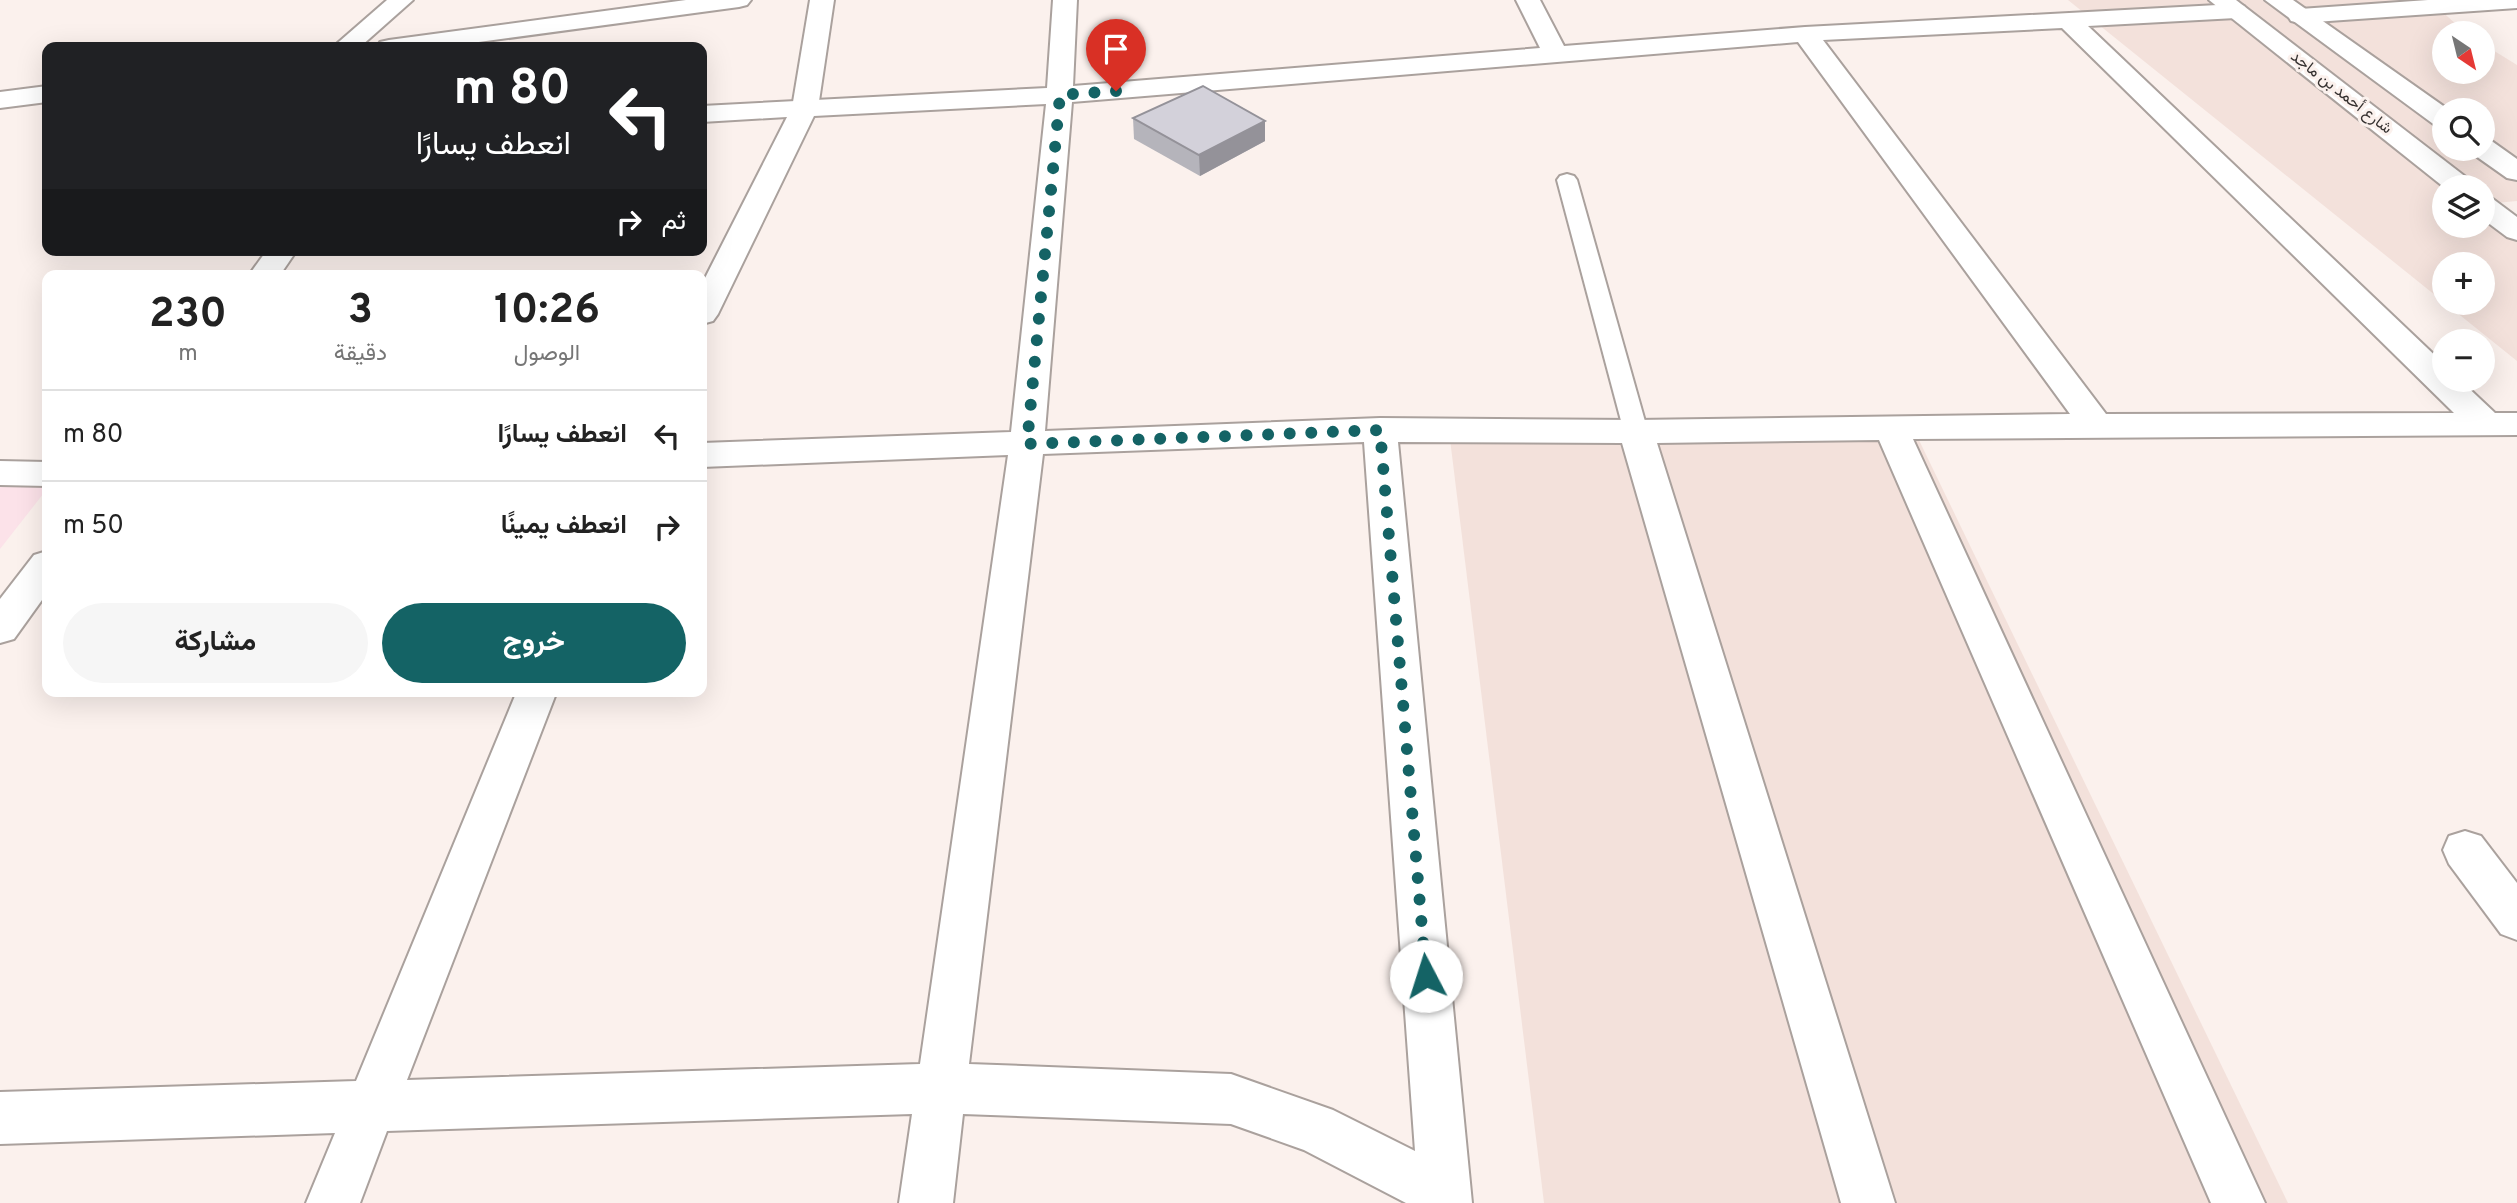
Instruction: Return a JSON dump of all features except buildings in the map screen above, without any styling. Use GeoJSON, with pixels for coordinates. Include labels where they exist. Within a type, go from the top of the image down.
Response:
{"type":"FeatureCollection","features":[{"type":"Feature","properties":{"kind":"street"},"geometry":{"type":"LineString","coordinates":[[351,42],[401,0]]}},
{"type":"Feature","properties":{"kind":"street"},"geometry":{"type":"LineString","coordinates":[[447,42],[740,0]]}},
{"type":"Feature","properties":{"kind":"street"},"geometry":{"type":"LineString","coordinates":[[707,304],[805,108],[822,0]]}},
{"type":"Feature","properties":{"kind":"street"},"geometry":{"type":"LineString","coordinates":[[926,1203],[1027,444],[1060,95],[1065,0]]}},
{"type":"Feature","properties":{"kind":"street"},"geometry":{"type":"LineString","coordinates":[[1528,0],[1556,56]]}},
{"type":"Feature","properties":{"kind":"street","name":"شارع أحمد بن ماجد"},"geometry":{"type":"LineString","coordinates":[[2277,0],[2432,111]]}},
{"type":"Feature","properties":{"kind":"street"},"geometry":{"type":"LineString","coordinates":[[2300,16],[2517,1]]}},
{"type":"Feature","properties":{"kind":"street"},"geometry":{"type":"LineString","coordinates":[[707,114],[1060,95],[1805,34],[2068,20],[2228,5]]}},
{"type":"Feature","properties":{"kind":"street","name":"شارع أحمد بن ماجد"},"geometry":{"type":"LineString","coordinates":[[2228,5],[2446,175]]}},
{"type":"Feature","properties":{"kind":"street"},"geometry":{"type":"LineString","coordinates":[[2068,20],[2501,424]]}},
{"type":"Feature","properties":{"kind":"street"},"geometry":{"type":"LineString","coordinates":[[1805,34],[2096,425]]}},
{"type":"Feature","properties":{"kind":"street"},"geometry":{"type":"LineString","coordinates":[[0,100],[42,95]]}},
{"type":"Feature","properties":{"kind":"street"},"geometry":{"type":"LineString","coordinates":[[2495,156],[2517,172]]}},
{"type":"Feature","properties":{"kind":"street"},"geometry":{"type":"LineString","coordinates":[[2495,214],[2517,231]]}},
{"type":"Feature","properties":{"kind":"street"},"geometry":{"type":"LineString","coordinates":[[707,455],[1380,430],[1636,432],[2096,425],[2501,424]]}},
{"type":"Feature","properties":{"kind":"street"},"geometry":{"type":"LineString","coordinates":[[1891,428],[2238,1203]]}},
{"type":"Feature","properties":{"kind":"street"},"geometry":{"type":"LineString","coordinates":[[1380,430],[1445,1198]]}},
{"type":"Feature","properties":{"kind":"street"},"geometry":{"type":"LineString","coordinates":[[1636,432],[1868,1203]]}},
{"type":"Feature","properties":{"kind":"street"},"geometry":{"type":"LineString","coordinates":[[0,472],[42,474]]}},
{"type":"Feature","properties":{"kind":"street"},"geometry":{"type":"LineString","coordinates":[[0,628],[42,572]]}},
{"type":"Feature","properties":{"kind":"street"},"geometry":{"type":"LineString","coordinates":[[333,1203],[535,697]]}},
{"type":"Feature","properties":{"kind":"street"},"geometry":{"type":"LineString","coordinates":[[2465,850],[2517,919]]}},
{"type":"Feature","properties":{"kind":"street"},"geometry":{"type":"LineString","coordinates":[[0,1118],[943,1088],[1231,1099],[1315,1128],[1445,1198]]}},
{"type":"Feature","properties":{"kind":"lane"},"geometry":{"type":"LineString","coordinates":[[1567,180],[1636,432]]}},
{"type":"Feature","properties":{"kind":"shaded area"},"geometry":{"type":"Polygon","coordinates":[[[2068,0],[2429,0],[2453,21],[2432,21],[2432,84],[2496,84],[2496,52],[2517,65],[2517,201],[2495,203],[2495,175],[2432,175],[2432,238],[2495,238],[2495,212],[2517,228],[2517,361],[2495,343],[2495,329],[2477,329],[2460,315],[2495,315],[2495,252],[2432,252],[2432,293],[2068,0]]]}},
{"type":"Feature","properties":{"kind":"shaded area"},"geometry":{"type":"Polygon","coordinates":[[[1449,431],[1917,436],[2288,1203],[1544,1203],[1449,431]]]}},
{"type":"Feature","properties":{"kind":"shaded area"},"geometry":{"type":"Polygon","coordinates":[[[42,484],[42,495],[0,549],[0,485],[42,484]]]}},
{"type":"Feature","properties":{"kind":"route"},"geometry":{"type":"LineString","coordinates":[[1116,91],[1060,95],[1027,444],[1380,430],[1426,976]]}}]}
